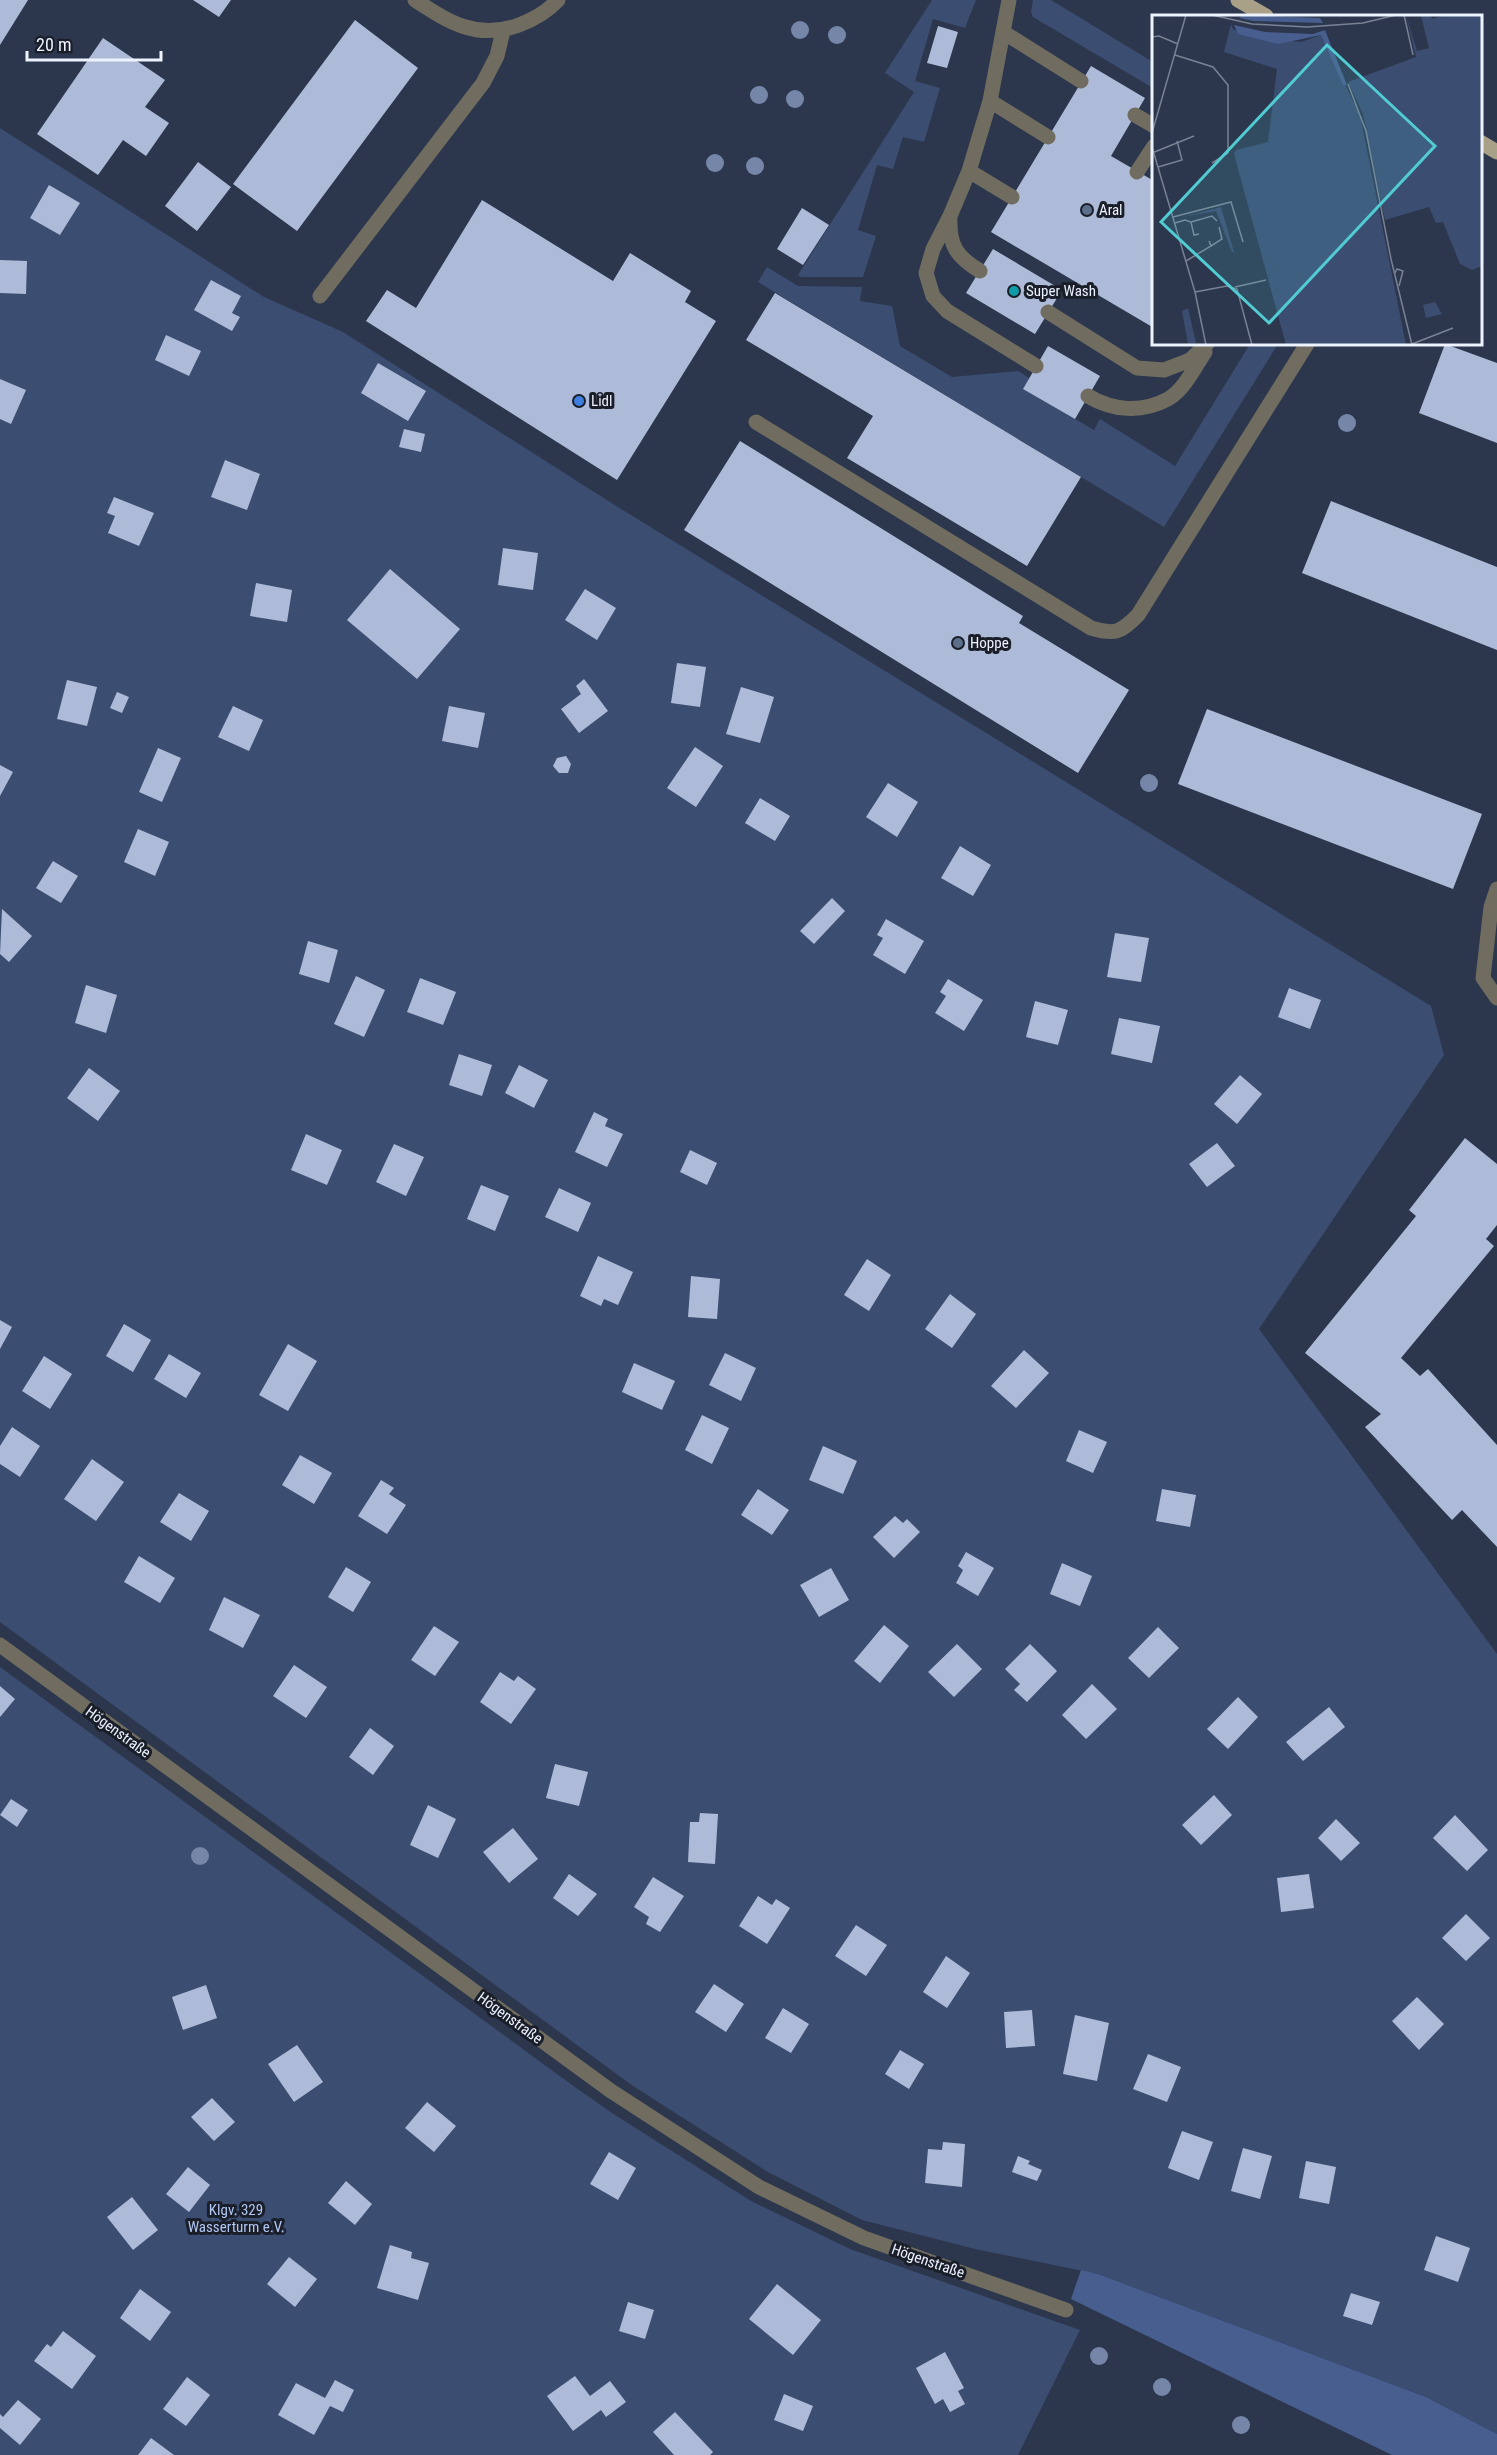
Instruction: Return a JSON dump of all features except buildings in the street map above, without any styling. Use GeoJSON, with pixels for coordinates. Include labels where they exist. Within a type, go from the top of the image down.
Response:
{"type":"FeatureCollection","features":[{"type":"Feature","properties":{"kind":"main road"},"geometry":{"type":"LineString","coordinates":[[1238,0],[1264,15]]}},
{"type":"Feature","properties":{"kind":"main road"},"geometry":{"type":"LineString","coordinates":[[1482,143],[1497,152]]}},
{"type":"Feature","properties":{"kind":"street"},"geometry":{"type":"LineString","coordinates":[[415,0],[459,26],[478,31],[503,31],[547,12],[558,0]]}},
{"type":"Feature","properties":{"kind":"street"},"geometry":{"type":"LineString","coordinates":[[1009,0],[990,101],[969,171],[933,249],[926,273],[933,296],[947,311],[1036,366]]}},
{"type":"Feature","properties":{"kind":"street"},"geometry":{"type":"LineString","coordinates":[[320,296],[483,83],[497,56],[503,31]]}},
{"type":"Feature","properties":{"kind":"street"},"geometry":{"type":"LineString","coordinates":[[1003,32],[1082,81]]}},
{"type":"Feature","properties":{"kind":"street"},"geometry":{"type":"LineString","coordinates":[[990,101],[1048,137]]}},
{"type":"Feature","properties":{"kind":"street"},"geometry":{"type":"LineString","coordinates":[[1136,115],[1152,125]]}},
{"type":"Feature","properties":{"kind":"street"},"geometry":{"type":"LineString","coordinates":[[1137,172],[1152,149]]}},
{"type":"Feature","properties":{"kind":"street"},"geometry":{"type":"LineString","coordinates":[[969,171],[1012,197]]}},
{"type":"Feature","properties":{"kind":"street"},"geometry":{"type":"LineString","coordinates":[[950,216],[950,235],[956,252],[980,271]]}},
{"type":"Feature","properties":{"kind":"street"},"geometry":{"type":"LineString","coordinates":[[1048,312],[1137,368],[1164,370],[1191,360],[1207,345]]}},
{"type":"Feature","properties":{"kind":"street"},"geometry":{"type":"LineString","coordinates":[[1088,396],[1100,403],[1119,409],[1142,408],[1169,398],[1191,375],[1207,345]]}},
{"type":"Feature","properties":{"kind":"street"},"geometry":{"type":"LineString","coordinates":[[756,422],[1091,628],[1109,633],[1124,630],[1138,615],[1306,345]]}},
{"type":"Feature","properties":{"kind":"street"},"geometry":{"type":"LineString","coordinates":[[1497,889],[1491,907],[1483,978],[1497,998]]}},
{"type":"Feature","properties":{"kind":"street","name":"Högenstraße"},"geometry":{"type":"LineString","coordinates":[[0,1645],[610,2091],[759,2187],[864,2238],[1066,2310]]}},
{"type":"Feature","properties":{"kind":"green space"},"geometry":{"type":"Polygon","coordinates":[[[932,0],[976,0],[965,28],[933,19],[915,81],[940,88],[924,142],[903,137],[893,169],[877,165],[858,230],[876,236],[863,277],[801,277],[798,275],[914,92],[885,73],[932,0]]]}},
{"type":"Feature","properties":{"kind":"green space"},"geometry":{"type":"Polygon","coordinates":[[[1033,0],[1051,0],[1152,61],[1152,87],[1033,17],[1031,12],[1033,0]]]}},
{"type":"Feature","properties":{"kind":"green space"},"geometry":{"type":"Polygon","coordinates":[[[0,128],[264,297],[343,332],[613,504],[1431,1006],[1444,1055],[1259,1329],[1497,1654],[1497,2434],[1426,2397],[1098,2274],[975,2249],[862,2220],[768,2172],[633,2086],[0,1622],[0,128]]]}},
{"type":"Feature","properties":{"kind":"green space"},"geometry":{"type":"Polygon","coordinates":[[[767,267],[798,286],[862,287],[860,301],[892,306],[900,346],[952,377],[1018,371],[1029,378],[1024,389],[1094,430],[1100,419],[1175,466],[1249,345],[1277,345],[1164,527],[758,282],[767,267]]]}},
{"type":"Feature","properties":{"kind":"green space","name":"Klgv. 329 Wasserturm e.V."},"geometry":{"type":"Polygon","coordinates":[[[0,1667],[579,2090],[751,2201],[850,2249],[1080,2330],[1018,2455],[0,2455],[0,1667]]]}},
{"type":"Feature","properties":{"kind":"shaded area"},"geometry":{"type":"Polygon","coordinates":[[[1081,2270],[1098,2274],[1426,2397],[1497,2434],[1497,2455],[1392,2455],[1071,2299],[1081,2270]]]}},
{"type":"Feature","properties":{"kind":"place","name":"Aral"},"geometry":{"type":"Point","coordinates":[1087,210]}},
{"type":"Feature","properties":{"kind":"place","name":"Super Wash"},"geometry":{"type":"Point","coordinates":[1014,291]}},
{"type":"Feature","properties":{"kind":"place","name":"Lidl"},"geometry":{"type":"Point","coordinates":[579,401]}},
{"type":"Feature","properties":{"kind":"place","name":"Hoppe"},"geometry":{"type":"Point","coordinates":[958,643]}}]}
